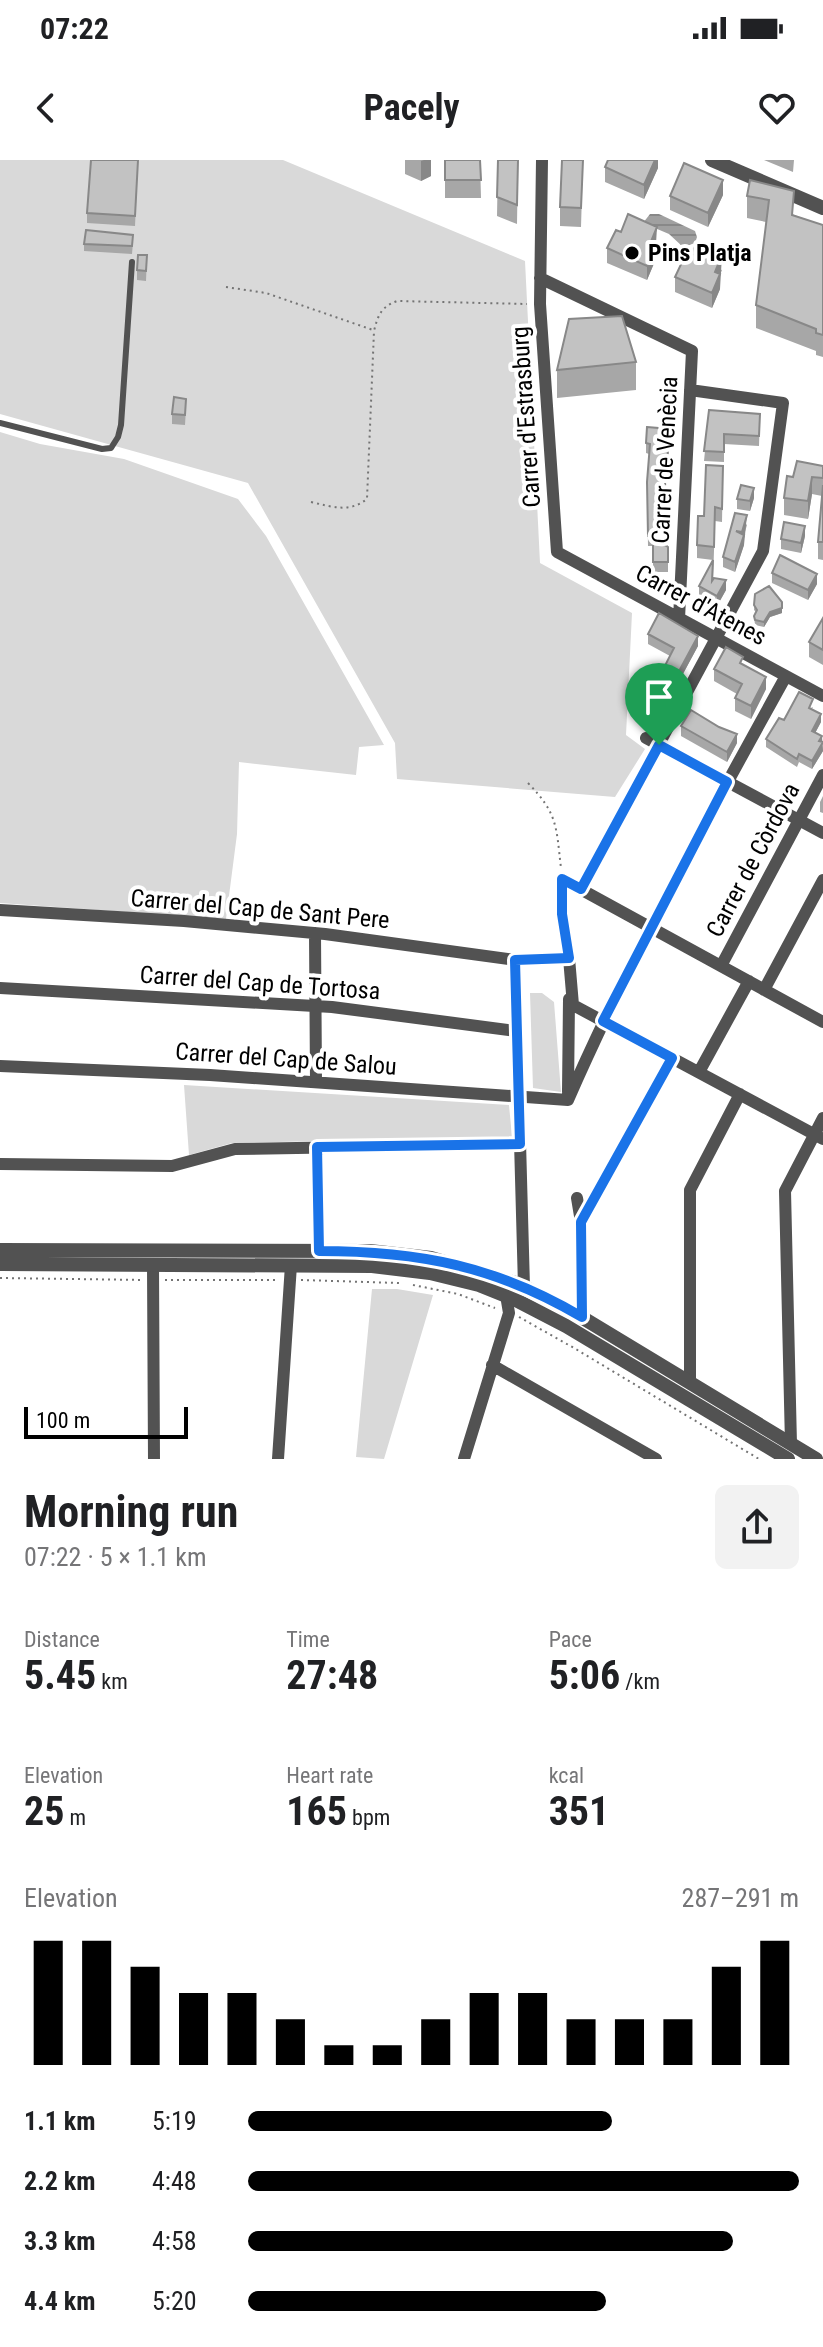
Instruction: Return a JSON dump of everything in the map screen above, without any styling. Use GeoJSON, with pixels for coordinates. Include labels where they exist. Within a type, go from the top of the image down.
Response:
{"type":"FeatureCollection","features":[{"type":"Feature","properties":{"kind":"street","name":"Carrer d'Estrasburg"},"geometry":{"type":"LineString","coordinates":[[542,160],[540,304],[557,552]]}},
{"type":"Feature","properties":{"kind":"street"},"geometry":{"type":"LineString","coordinates":[[712,160],[741,166],[823,208]]}},
{"type":"Feature","properties":{"kind":"street","name":"Carrer de Venècia"},"geometry":{"type":"LineString","coordinates":[[540,278],[692,351],[679,619]]}},
{"type":"Feature","properties":{"kind":"street"},"geometry":{"type":"LineString","coordinates":[[581,889],[763,551],[783,403],[690,390]]}},
{"type":"Feature","properties":{"kind":"street","name":"Carrer d'Atenes"},"geometry":{"type":"LineString","coordinates":[[557,552],[823,696]]}},
{"type":"Feature","properties":{"kind":"street"},"geometry":{"type":"LineString","coordinates":[[568,1100],[603,1021],[727,782],[786,676]]}},
{"type":"Feature","properties":{"kind":"street"},"geometry":{"type":"LineString","coordinates":[[646,738],[823,833]]}},
{"type":"Feature","properties":{"kind":"street","name":"Carrer de Còrdova"},"geometry":{"type":"LineString","coordinates":[[721,966],[823,775]]}},
{"type":"Feature","properties":{"kind":"street"},"geometry":{"type":"LineString","coordinates":[[562,879],[823,1022]]}},
{"type":"Feature","properties":{"kind":"street"},"geometry":{"type":"LineString","coordinates":[[764,990],[823,880]]}},
{"type":"Feature","properties":{"kind":"street","name":"Carrer del Cap de Sant Pere"},"geometry":{"type":"LineString","coordinates":[[0,910],[184,921],[315,933],[515,960],[569,958]]}},
{"type":"Feature","properties":{"kind":"street"},"geometry":{"type":"LineString","coordinates":[[315,933],[316,1082]]}},
{"type":"Feature","properties":{"kind":"street"},"geometry":{"type":"LineString","coordinates":[[569,958],[573,1005],[818,1137]]}},
{"type":"Feature","properties":{"kind":"street"},"geometry":{"type":"LineString","coordinates":[[568,1100],[569,958]]}},
{"type":"Feature","properties":{"kind":"street"},"geometry":{"type":"LineString","coordinates":[[515,960],[524,1287]]}},
{"type":"Feature","properties":{"kind":"street"},"geometry":{"type":"LineString","coordinates":[[699,1072],[749,981]]}},
{"type":"Feature","properties":{"kind":"street","name":"Carrer del Cap de Tortosa"},"geometry":{"type":"LineString","coordinates":[[0,988],[315,1006],[516,1031]]}},
{"type":"Feature","properties":{"kind":"street"},"geometry":{"type":"LineString","coordinates":[[581,1222],[672,1058]]}},
{"type":"Feature","properties":{"kind":"street","name":"Carrer del Cap de Salou"},"geometry":{"type":"LineString","coordinates":[[0,1066],[316,1082],[568,1100]]}},
{"type":"Feature","properties":{"kind":"street"},"geometry":{"type":"LineString","coordinates":[[690,1383],[690,1190],[740,1094]]}},
{"type":"Feature","properties":{"kind":"street"},"geometry":{"type":"LineString","coordinates":[[790,1451],[785,1191],[818,1137],[823,1118]]}},
{"type":"Feature","properties":{"kind":"street"},"geometry":{"type":"LineString","coordinates":[[0,1164],[172,1166],[235,1149],[520,1144]]}},
{"type":"Feature","properties":{"kind":"street"},"geometry":{"type":"LineString","coordinates":[[317,1147],[319,1251]]}},
{"type":"Feature","properties":{"kind":"street"},"geometry":{"type":"LineString","coordinates":[[577,1198],[581,1222],[582,1317]]}},
{"type":"Feature","properties":{"kind":"street"},"geometry":{"type":"LineString","coordinates":[[0,1250],[370,1251],[431,1258],[485,1272],[524,1287],[582,1317],[690,1383],[790,1451]]}},
{"type":"Feature","properties":{"kind":"street"},"geometry":{"type":"LineString","coordinates":[[0,1264],[154,1273],[290,1272],[372,1266],[430,1273],[506,1295],[790,1451],[816,1459]]}},
{"type":"Feature","properties":{"kind":"street"},"geometry":{"type":"LineString","coordinates":[[278,1459],[290,1272]]}},
{"type":"Feature","properties":{"kind":"street"},"geometry":{"type":"LineString","coordinates":[[154,1273],[154,1459]]}},
{"type":"Feature","properties":{"kind":"street"},"geometry":{"type":"LineString","coordinates":[[464,1459],[509,1313],[506,1295]]}},
{"type":"Feature","properties":{"kind":"street"},"geometry":{"type":"LineString","coordinates":[[492,1365],[656,1459]]}},
{"type":"Feature","properties":{"kind":"lane"},"geometry":{"type":"LineString","coordinates":[[0,423],[102,449],[111,448],[121,425],[132,262]]}},
{"type":"Feature","properties":{"kind":"path"},"geometry":{"type":"LineString","coordinates":[[226,287],[266,293],[374,331]]}},
{"type":"Feature","properties":{"kind":"path"},"geometry":{"type":"LineString","coordinates":[[311,502],[340,509],[355,508],[367,499],[374,331],[378,315],[386,305],[397,301],[540,304]]}},
{"type":"Feature","properties":{"kind":"path"},"geometry":{"type":"LineString","coordinates":[[528,783],[546,802],[554,817],[569,958]]}},
{"type":"Feature","properties":{"kind":"path"},"geometry":{"type":"LineString","coordinates":[[0,1278],[290,1272],[407,1283],[458,1294],[509,1313],[574,1348],[759,1459]]}},
{"type":"Feature","properties":{"kind":"shaded area"},"geometry":{"type":"Polygon","coordinates":[[[0,160],[283,160],[525,261],[540,563],[632,613],[626,735],[645,749],[615,797],[397,779],[395,743],[248,483],[0,414],[0,160]]]}},
{"type":"Feature","properties":{"kind":"shaded area"},"geometry":{"type":"Polygon","coordinates":[[[650,214],[659,214],[695,231],[695,243],[683,247],[669,234],[643,223],[650,214]]]}},
{"type":"Feature","properties":{"kind":"shaded area"},"geometry":{"type":"Polygon","coordinates":[[[0,432],[40,444],[124,459],[238,499],[266,536],[384,745],[359,747],[356,775],[239,762],[237,834],[226,919],[0,903],[0,432]]]}},
{"type":"Feature","properties":{"kind":"shaded area"},"geometry":{"type":"Polygon","coordinates":[[[530,993],[542,993],[554,1002],[561,1092],[533,1088],[530,993]]]}},
{"type":"Feature","properties":{"kind":"shaded area"},"geometry":{"type":"Polygon","coordinates":[[[184,1085],[509,1105],[512,1137],[232,1143],[189,1155],[184,1085]]]}},
{"type":"Feature","properties":{"kind":"shaded area"},"geometry":{"type":"Polygon","coordinates":[[[372,1289],[397,1289],[433,1295],[384,1459],[356,1457],[372,1289]]]}},
{"type":"Feature","properties":{"kind":"building"},"geometry":{"type":"Polygon","coordinates":[[[91,160],[138,160],[135,216],[87,213],[91,160]]]}},
{"type":"Feature","properties":{"kind":"building"},"geometry":{"type":"Polygon","coordinates":[[[445,160],[480,160],[481,180],[445,180],[445,160]]]}},
{"type":"Feature","properties":{"kind":"building"},"geometry":{"type":"Polygon","coordinates":[[[498,160],[518,160],[517,205],[497,197],[498,160]]]}},
{"type":"Feature","properties":{"kind":"building"},"geometry":{"type":"Polygon","coordinates":[[[562,160],[583,160],[581,208],[560,207],[562,160]]]}},
{"type":"Feature","properties":{"kind":"building"},"geometry":{"type":"Polygon","coordinates":[[[608,160],[655,160],[644,185],[605,167],[608,160]]]}},
{"type":"Feature","properties":{"kind":"building"},"geometry":{"type":"Polygon","coordinates":[[[684,163],[723,180],[708,213],[670,196],[684,163]]]}},
{"type":"Feature","properties":{"kind":"building"},"geometry":{"type":"Polygon","coordinates":[[[750,180],[794,191],[792,215],[823,225],[823,335],[816,333],[816,329],[756,305],[769,200],[747,196],[750,180]]]}},
{"type":"Feature","properties":{"kind":"building"},"geometry":{"type":"Polygon","coordinates":[[[628,214],[657,227],[650,244],[655,246],[647,266],[607,248],[616,230],[621,232],[628,214]]]}},
{"type":"Feature","properties":{"kind":"building"},"geometry":{"type":"Polygon","coordinates":[[[86,230],[133,235],[132,246],[84,244],[86,230]]]}},
{"type":"Feature","properties":{"kind":"building"},"geometry":{"type":"Polygon","coordinates":[[[696,244],[722,255],[715,272],[720,274],[712,293],[675,277],[683,260],[688,262],[696,244]]]}},
{"type":"Feature","properties":{"kind":"building"},"geometry":{"type":"Polygon","coordinates":[[[138,255],[147,255],[146,271],[137,270],[138,255]]]}},
{"type":"Feature","properties":{"kind":"building"},"geometry":{"type":"Polygon","coordinates":[[[622,316],[636,362],[557,370],[569,319],[622,316]]]}},
{"type":"Feature","properties":{"kind":"building"},"geometry":{"type":"Polygon","coordinates":[[[174,397],[186,399],[185,415],[172,414],[174,397]]]}},
{"type":"Feature","properties":{"kind":"building"},"geometry":{"type":"Polygon","coordinates":[[[709,410],[760,414],[759,436],[724,434],[724,452],[704,451],[709,410]]]}},
{"type":"Feature","properties":{"kind":"building"},"geometry":{"type":"Polygon","coordinates":[[[647,427],[670,429],[665,482],[668,539],[664,537],[661,543],[668,547],[668,562],[653,562],[653,536],[648,536],[650,444],[646,443],[647,427]]]}},
{"type":"Feature","properties":{"kind":"building"},"geometry":{"type":"Polygon","coordinates":[[[797,461],[823,466],[823,478],[812,477],[808,501],[784,498],[787,476],[793,477],[797,461]]]}},
{"type":"Feature","properties":{"kind":"building"},"geometry":{"type":"Polygon","coordinates":[[[706,465],[723,466],[722,509],[715,507],[714,547],[697,545],[698,516],[704,516],[706,465]]]}},
{"type":"Feature","properties":{"kind":"building"},"geometry":{"type":"Polygon","coordinates":[[[741,485],[754,488],[750,501],[737,499],[741,485]]]}},
{"type":"Feature","properties":{"kind":"building"},"geometry":{"type":"Polygon","coordinates":[[[823,485],[823,542],[818,542],[823,485]]]}},
{"type":"Feature","properties":{"kind":"building"},"geometry":{"type":"Polygon","coordinates":[[[735,513],[747,515],[742,532],[736,531],[744,535],[735,562],[723,557],[735,513]]]}},
{"type":"Feature","properties":{"kind":"building"},"geometry":{"type":"Polygon","coordinates":[[[784,522],[805,526],[801,543],[781,539],[784,522]]]}},
{"type":"Feature","properties":{"kind":"building"},"geometry":{"type":"Polygon","coordinates":[[[780,555],[817,574],[808,590],[772,573],[780,555]]]}},
{"type":"Feature","properties":{"kind":"building"},"geometry":{"type":"Polygon","coordinates":[[[713,560],[712,581],[714,578],[726,580],[717,596],[699,586],[713,560]]]}},
{"type":"Feature","properties":{"kind":"building"},"geometry":{"type":"Polygon","coordinates":[[[769,586],[782,602],[782,608],[770,612],[764,622],[755,620],[755,594],[769,586]]]}},
{"type":"Feature","properties":{"kind":"building"},"geometry":{"type":"Polygon","coordinates":[[[659,613],[698,636],[657,712],[645,705],[674,648],[648,634],[659,613]]]}},
{"type":"Feature","properties":{"kind":"building"},"geometry":{"type":"Polygon","coordinates":[[[823,618],[823,650],[809,642],[823,618]]]}},
{"type":"Feature","properties":{"kind":"building"},"geometry":{"type":"Polygon","coordinates":[[[726,647],[743,657],[740,663],[766,677],[751,706],[735,698],[742,684],[714,669],[726,647]]]}},
{"type":"Feature","properties":{"kind":"building"},"geometry":{"type":"Polygon","coordinates":[[[799,692],[813,699],[809,708],[821,714],[812,731],[822,736],[819,741],[823,742],[812,761],[799,754],[797,759],[766,739],[779,718],[784,720],[799,692]]]}},
{"type":"Feature","properties":{"kind":"building"},"geometry":{"type":"Polygon","coordinates":[[[691,710],[737,734],[727,752],[681,726],[691,710]]]}},
{"type":"Feature","properties":{"kind":"place","name":"Pins Platja"},"geometry":{"type":"Point","coordinates":[632,253]}},
{"type":"Feature","properties":{"kind":"route"},"geometry":{"type":"LineString","coordinates":[[659,745],[727,782],[603,1021],[672,1058],[581,1222],[582,1317],[519,1284],[431,1258],[370,1251],[319,1251],[317,1147],[520,1144],[515,960],[569,958],[562,914],[562,879],[581,889],[659,745]]}}]}
